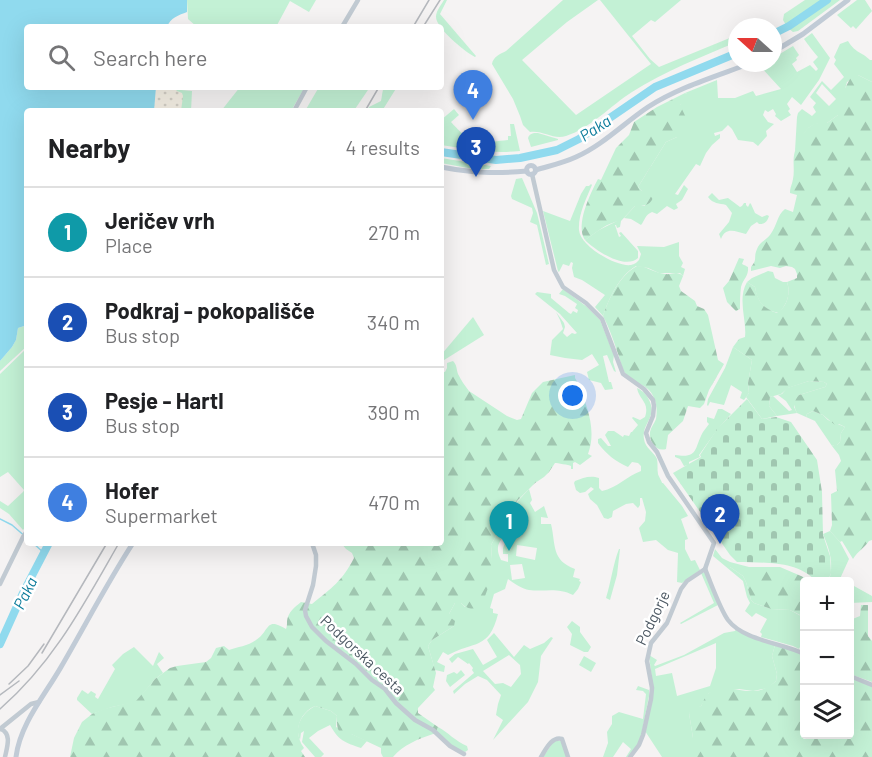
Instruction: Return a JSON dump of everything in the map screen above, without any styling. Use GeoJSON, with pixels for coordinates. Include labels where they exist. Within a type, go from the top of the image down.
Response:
{"type":"FeatureCollection","features":[{"type":"Feature","properties":{"kind":"main road"},"geometry":{"type":"LineString","coordinates":[[782,47],[803,34],[848,0]]}},
{"type":"Feature","properties":{"kind":"main road"},"geometry":{"type":"LineString","coordinates":[[444,168],[476,173],[532,172],[577,157],[649,106],[687,87],[728,72]]}},
{"type":"Feature","properties":{"kind":"main road"},"geometry":{"type":"LineString","coordinates":[[15,757],[25,726],[131,546]]}},
{"type":"Feature","properties":{"kind":"street"},"geometry":{"type":"LineString","coordinates":[[344,24],[358,0]]}},
{"type":"Feature","properties":{"kind":"street"},"geometry":{"type":"LineString","coordinates":[[296,108],[306,90]]}},
{"type":"Feature","properties":{"kind":"street"},"geometry":{"type":"LineString","coordinates":[[532,172],[554,270],[563,287],[586,303],[602,319],[623,374],[644,389],[652,400],[653,416],[646,433],[649,442],[657,452],[668,476],[714,543],[705,569],[728,621],[747,634],[800,652]]}},
{"type":"Feature","properties":{"kind":"street"},"geometry":{"type":"LineString","coordinates":[[0,584],[24,536]]}},
{"type":"Feature","properties":{"kind":"street","name":"Podgorska cesta"},"geometry":{"type":"LineString","coordinates":[[313,546],[316,566],[305,610],[312,627],[356,664],[372,681],[385,689],[396,703],[415,720],[433,730],[450,746],[464,754]]}},
{"type":"Feature","properties":{"kind":"street","name":"Podgorje"},"geometry":{"type":"LineString","coordinates":[[630,757],[643,735],[651,699],[652,688],[647,661],[651,643],[667,623],[681,589],[687,581],[705,569]]}},
{"type":"Feature","properties":{"kind":"street"},"geometry":{"type":"LineString","coordinates":[[854,678],[872,685]]}},
{"type":"Feature","properties":{"kind":"street"},"geometry":{"type":"LineString","coordinates":[[5,757],[8,736],[0,729],[31,704],[39,702]]}},
{"type":"Feature","properties":{"kind":"street"},"geometry":{"type":"LineString","coordinates":[[541,757],[558,738],[562,739],[568,757]]}},
{"type":"Feature","properties":{"kind":"green space"},"geometry":{"type":"Polygon","coordinates":[[[187,0],[316,0],[309,12],[290,1],[278,24],[194,24],[188,19],[187,0]]]}},
{"type":"Feature","properties":{"kind":"green space"},"geometry":{"type":"Polygon","coordinates":[[[444,0],[447,0],[440,14],[475,57],[444,30],[444,24],[437,22],[437,13],[444,0]]]}},
{"type":"Feature","properties":{"kind":"green space"},"geometry":{"type":"Polygon","coordinates":[[[563,0],[598,0],[567,22],[522,60],[576,115],[651,64],[600,0],[681,0],[655,22],[651,20],[632,36],[659,67],[728,39],[728,46],[657,77],[592,122],[561,137],[530,132],[523,125],[513,99],[492,64],[495,58],[506,51],[563,0]]]}},
{"type":"Feature","properties":{"kind":"green space"},"geometry":{"type":"Polygon","coordinates":[[[805,0],[824,0],[786,25],[783,20],[784,14],[805,0]]]}},
{"type":"Feature","properties":{"kind":"green space"},"geometry":{"type":"Polygon","coordinates":[[[830,0],[840,0],[798,31],[793,32],[788,28],[830,0]]]}},
{"type":"Feature","properties":{"kind":"green space"},"geometry":{"type":"Polygon","coordinates":[[[857,0],[865,0],[872,11],[856,29],[853,26],[851,28],[837,15],[857,0]]]}},
{"type":"Feature","properties":{"kind":"green space"},"geometry":{"type":"Polygon","coordinates":[[[812,33],[830,58],[819,80],[801,105],[792,97],[787,104],[791,115],[781,121],[775,116],[773,109],[768,112],[765,110],[763,115],[768,122],[774,124],[766,131],[767,136],[758,146],[753,142],[738,140],[728,125],[722,131],[714,133],[715,136],[720,134],[720,138],[706,153],[700,166],[696,164],[675,194],[678,195],[684,185],[688,189],[682,200],[676,204],[678,208],[674,210],[667,206],[657,214],[652,212],[646,216],[641,225],[624,218],[635,206],[645,206],[642,191],[638,187],[666,142],[677,137],[680,105],[687,94],[685,93],[717,80],[718,98],[735,98],[753,91],[756,96],[781,89],[765,72],[782,72],[782,53],[793,46],[799,55],[792,64],[797,72],[810,65],[816,71],[818,69],[813,62],[818,57],[804,39],[812,33]]]}},
{"type":"Feature","properties":{"kind":"green space"},"geometry":{"type":"Polygon","coordinates":[[[848,41],[856,50],[872,60],[872,82],[858,75],[847,82],[838,115],[827,123],[810,127],[795,151],[798,113],[802,109],[812,116],[816,112],[813,107],[816,103],[810,97],[822,81],[831,90],[844,77],[834,64],[836,60],[834,57],[840,44],[848,41]],[[822,84],[816,93],[829,106],[836,99],[822,84]]]}},
{"type":"Feature","properties":{"kind":"green space"},"geometry":{"type":"Polygon","coordinates":[[[853,75],[872,82],[872,540],[853,559],[842,541],[840,542],[830,531],[832,525],[831,494],[837,491],[835,470],[841,461],[832,446],[840,442],[841,433],[845,427],[835,425],[823,415],[813,411],[806,417],[797,413],[795,405],[799,395],[825,387],[827,384],[809,381],[770,397],[769,406],[777,416],[762,419],[746,397],[749,393],[748,383],[752,360],[733,347],[739,339],[745,337],[742,302],[747,282],[755,287],[762,304],[777,313],[787,299],[789,291],[787,282],[797,278],[795,269],[792,267],[771,266],[751,271],[751,267],[758,247],[770,235],[782,211],[785,209],[793,212],[797,195],[790,191],[794,176],[794,154],[800,138],[814,124],[827,123],[838,115],[836,107],[839,106],[839,97],[853,75]]]}},
{"type":"Feature","properties":{"kind":"green space"},"geometry":{"type":"Polygon","coordinates":[[[169,90],[192,91],[191,108],[158,108],[169,90]]]}},
{"type":"Feature","properties":{"kind":"green space"},"geometry":{"type":"Polygon","coordinates":[[[238,90],[303,90],[293,108],[223,108],[238,90]]]}},
{"type":"Feature","properties":{"kind":"green space"},"geometry":{"type":"Polygon","coordinates":[[[317,90],[368,90],[356,108],[307,108],[317,90]]]}},
{"type":"Feature","properties":{"kind":"green space"},"geometry":{"type":"Polygon","coordinates":[[[383,90],[395,90],[384,108],[368,108],[381,101],[383,90]]]}},
{"type":"Feature","properties":{"kind":"green space"},"geometry":{"type":"Polygon","coordinates":[[[685,93],[687,99],[680,105],[689,124],[689,134],[666,142],[638,187],[653,198],[650,203],[635,206],[621,221],[606,226],[585,240],[582,226],[588,201],[616,148],[629,135],[634,122],[685,93]]]}},
{"type":"Feature","properties":{"kind":"green space"},"geometry":{"type":"Polygon","coordinates":[[[454,109],[459,115],[451,122],[465,136],[476,142],[508,140],[508,136],[511,136],[510,124],[514,124],[520,151],[490,151],[444,145],[444,117],[454,109]]]}},
{"type":"Feature","properties":{"kind":"green space"},"geometry":{"type":"Polygon","coordinates":[[[538,133],[558,140],[531,147],[529,136],[538,133]]]}},
{"type":"Feature","properties":{"kind":"green space"},"geometry":{"type":"Polygon","coordinates":[[[444,158],[491,166],[489,169],[465,168],[444,164],[444,158]]]}},
{"type":"Feature","properties":{"kind":"green space"},"geometry":{"type":"Polygon","coordinates":[[[522,178],[537,213],[549,264],[546,265],[537,225],[530,222],[532,208],[512,199],[511,196],[516,179],[522,178]]]}},
{"type":"Feature","properties":{"kind":"green space"},"geometry":{"type":"Polygon","coordinates":[[[591,184],[581,213],[579,230],[585,242],[592,249],[617,263],[631,265],[639,260],[641,254],[637,246],[664,247],[679,242],[679,256],[683,263],[681,267],[685,269],[683,276],[680,273],[659,273],[636,266],[620,281],[603,316],[595,307],[605,295],[574,277],[573,263],[571,262],[569,266],[563,264],[558,271],[543,211],[570,221],[581,194],[586,186],[591,184]]]}},
{"type":"Feature","properties":{"kind":"green space"},"geometry":{"type":"Polygon","coordinates":[[[712,193],[719,200],[728,198],[740,207],[746,203],[748,207],[750,203],[755,213],[762,217],[769,216],[767,221],[759,224],[757,222],[746,234],[728,231],[721,239],[719,234],[729,222],[732,213],[726,205],[716,203],[708,197],[712,193]]]}},
{"type":"Feature","properties":{"kind":"green space"},"geometry":{"type":"Polygon","coordinates":[[[617,221],[621,221],[620,227],[617,228],[615,225],[619,237],[621,232],[638,251],[638,258],[632,261],[626,262],[611,258],[585,240],[617,221]]]}},
{"type":"Feature","properties":{"kind":"green space"},"geometry":{"type":"Polygon","coordinates":[[[739,258],[744,259],[742,264],[748,267],[748,270],[741,287],[740,309],[736,311],[727,302],[723,288],[729,281],[739,258]]]}},
{"type":"Feature","properties":{"kind":"green space"},"geometry":{"type":"Polygon","coordinates":[[[637,266],[683,276],[679,286],[681,291],[695,301],[697,306],[704,309],[708,315],[718,360],[724,364],[704,404],[700,408],[688,406],[683,421],[668,435],[666,449],[662,450],[652,443],[650,436],[650,430],[657,415],[653,395],[646,387],[625,373],[603,316],[620,281],[637,266]]]}},
{"type":"Feature","properties":{"kind":"green space"},"geometry":{"type":"Polygon","coordinates":[[[768,271],[773,272],[775,278],[787,282],[788,299],[779,313],[762,305],[755,287],[747,282],[768,271]]]}},
{"type":"Feature","properties":{"kind":"green space"},"geometry":{"type":"Polygon","coordinates":[[[563,289],[600,320],[614,355],[613,362],[616,372],[607,355],[603,356],[613,389],[605,390],[601,383],[589,380],[587,372],[599,365],[592,354],[582,360],[550,355],[552,340],[563,329],[556,312],[564,323],[563,333],[567,337],[572,333],[577,333],[560,314],[535,294],[537,292],[551,294],[551,298],[569,313],[573,311],[577,313],[578,310],[575,308],[577,304],[559,294],[563,289]]]}},
{"type":"Feature","properties":{"kind":"green space"},"geometry":{"type":"Polygon","coordinates":[[[473,317],[484,335],[444,360],[444,351],[473,317]]]}},
{"type":"Feature","properties":{"kind":"green space"},"geometry":{"type":"Polygon","coordinates":[[[24,326],[24,349],[0,371],[0,361],[16,340],[18,328],[24,326]]]}},
{"type":"Feature","properties":{"kind":"green space"},"geometry":{"type":"Polygon","coordinates":[[[733,347],[752,360],[748,383],[749,393],[744,400],[740,398],[742,392],[731,385],[724,405],[710,402],[708,406],[708,399],[725,368],[733,347]]]}},
{"type":"Feature","properties":{"kind":"green space"},"geometry":{"type":"Polygon","coordinates":[[[24,351],[24,490],[8,472],[0,477],[0,374],[24,351]]]}},
{"type":"Feature","properties":{"kind":"green space"},"geometry":{"type":"Polygon","coordinates":[[[453,361],[469,391],[517,420],[521,419],[532,393],[543,382],[575,375],[590,418],[592,436],[588,454],[592,456],[580,465],[573,463],[573,469],[571,466],[555,463],[544,477],[517,501],[491,545],[489,585],[484,599],[478,608],[469,608],[461,603],[455,603],[449,614],[455,621],[454,626],[432,640],[428,646],[436,673],[433,687],[435,690],[418,708],[418,713],[438,727],[435,734],[411,743],[393,757],[383,757],[381,748],[351,734],[342,734],[337,727],[337,716],[331,711],[315,706],[309,709],[299,724],[299,736],[304,748],[301,751],[305,757],[70,757],[74,738],[82,722],[92,714],[136,701],[155,679],[170,668],[206,662],[216,648],[224,646],[229,650],[250,644],[271,624],[286,629],[290,612],[294,608],[301,602],[312,604],[336,584],[350,566],[354,558],[344,546],[444,546],[444,372],[447,363],[453,361]]]}},
{"type":"Feature","properties":{"kind":"green space"},"geometry":{"type":"Polygon","coordinates":[[[809,381],[827,384],[825,387],[799,395],[794,407],[797,413],[777,416],[769,406],[770,397],[773,396],[789,411],[792,410],[778,395],[787,388],[809,381]]]}},
{"type":"Feature","properties":{"kind":"green space"},"geometry":{"type":"Polygon","coordinates":[[[637,388],[645,393],[652,410],[644,433],[645,442],[657,459],[658,474],[662,483],[688,516],[681,519],[688,539],[685,540],[685,549],[691,561],[695,560],[700,570],[682,583],[677,582],[678,553],[668,550],[656,540],[643,542],[639,528],[645,521],[646,512],[642,498],[640,498],[638,508],[633,503],[626,504],[613,511],[612,517],[608,519],[604,518],[597,505],[590,499],[588,494],[594,489],[591,487],[580,493],[576,490],[574,483],[587,477],[599,478],[599,488],[602,491],[641,471],[638,463],[632,462],[628,467],[623,465],[598,443],[598,439],[601,438],[608,446],[611,446],[605,435],[608,431],[614,431],[623,437],[624,435],[629,436],[638,425],[632,418],[640,420],[645,417],[645,404],[637,388]]]}},
{"type":"Feature","properties":{"kind":"green space"},"geometry":{"type":"Polygon","coordinates":[[[747,399],[762,419],[776,417],[791,422],[817,460],[822,492],[823,535],[830,556],[830,577],[811,577],[799,569],[779,564],[737,562],[730,555],[673,473],[701,457],[700,455],[717,429],[747,399]]]}},
{"type":"Feature","properties":{"kind":"green space"},"geometry":{"type":"Polygon","coordinates":[[[718,409],[731,414],[717,430],[699,455],[700,457],[684,466],[675,455],[688,455],[695,451],[709,424],[707,417],[714,419],[718,409]]]}},
{"type":"Feature","properties":{"kind":"green space"},"geometry":{"type":"Polygon","coordinates":[[[813,411],[845,427],[837,445],[832,446],[815,421],[806,417],[813,411]]]}},
{"type":"Feature","properties":{"kind":"green space"},"geometry":{"type":"Polygon","coordinates":[[[529,489],[532,500],[530,503],[535,512],[544,506],[548,518],[541,517],[541,524],[551,524],[558,556],[575,569],[573,577],[580,579],[581,582],[578,589],[573,595],[557,590],[529,590],[508,579],[505,589],[494,594],[490,608],[493,609],[493,613],[498,614],[490,634],[479,643],[448,655],[443,652],[437,662],[445,666],[444,672],[435,670],[428,646],[432,640],[454,626],[449,614],[455,603],[461,603],[465,607],[492,559],[491,545],[517,502],[529,489]],[[507,533],[498,549],[501,560],[508,562],[508,554],[503,554],[505,543],[509,544],[511,537],[507,533]],[[517,545],[516,556],[535,560],[537,548],[517,545]],[[522,564],[510,565],[512,580],[525,578],[522,564]]]}},
{"type":"Feature","properties":{"kind":"green space"},"geometry":{"type":"Polygon","coordinates":[[[24,490],[23,530],[9,514],[0,508],[0,501],[8,506],[24,490]]]}},
{"type":"Feature","properties":{"kind":"green space"},"geometry":{"type":"Polygon","coordinates":[[[830,531],[840,542],[849,559],[841,577],[830,577],[830,557],[823,534],[830,531]]]}},
{"type":"Feature","properties":{"kind":"green space"},"geometry":{"type":"Polygon","coordinates":[[[619,549],[617,575],[610,600],[606,598],[619,549]]]}},
{"type":"Feature","properties":{"kind":"green space"},"geometry":{"type":"Polygon","coordinates":[[[715,549],[722,558],[730,562],[730,567],[743,576],[754,603],[771,609],[790,610],[800,615],[799,649],[761,637],[760,632],[767,619],[756,613],[752,617],[745,611],[750,603],[743,581],[713,556],[715,549]]]}},
{"type":"Feature","properties":{"kind":"green space"},"geometry":{"type":"Polygon","coordinates":[[[730,562],[749,567],[780,567],[803,577],[800,577],[800,615],[790,610],[771,609],[754,603],[743,576],[730,567],[730,562]]]}},
{"type":"Feature","properties":{"kind":"green space"},"geometry":{"type":"Polygon","coordinates":[[[705,572],[718,605],[681,624],[714,603],[701,573],[705,572]]]}},
{"type":"Feature","properties":{"kind":"green space"},"geometry":{"type":"Polygon","coordinates":[[[854,586],[872,596],[872,602],[854,603],[854,586]]]}},
{"type":"Feature","properties":{"kind":"green space"},"geometry":{"type":"Polygon","coordinates":[[[861,605],[868,605],[868,636],[872,641],[872,682],[854,675],[854,618],[860,616],[861,605]]]}},
{"type":"Feature","properties":{"kind":"green space"},"geometry":{"type":"Polygon","coordinates":[[[572,621],[580,627],[580,632],[591,647],[588,652],[570,645],[572,634],[567,627],[572,621]]]}},
{"type":"Feature","properties":{"kind":"green space"},"geometry":{"type":"Polygon","coordinates":[[[736,629],[775,645],[772,656],[777,674],[776,681],[768,688],[753,691],[739,689],[709,693],[701,706],[689,713],[693,757],[662,757],[645,731],[653,688],[649,655],[657,660],[655,666],[684,655],[724,633],[736,629]],[[716,643],[655,669],[656,676],[672,673],[677,696],[710,686],[716,668],[716,643]]]}},
{"type":"Feature","properties":{"kind":"green space"},"geometry":{"type":"Polygon","coordinates":[[[494,633],[514,657],[524,645],[530,649],[553,638],[541,656],[538,682],[528,702],[493,740],[503,720],[496,715],[501,695],[487,680],[478,676],[454,694],[453,691],[474,673],[469,663],[458,657],[452,663],[449,659],[455,654],[473,649],[483,665],[497,657],[487,640],[494,633]],[[509,655],[483,671],[495,684],[503,683],[511,687],[521,674],[520,665],[509,655]]]}},
{"type":"Feature","properties":{"kind":"green space"},"geometry":{"type":"Polygon","coordinates":[[[775,645],[800,654],[800,739],[854,739],[854,679],[872,686],[872,757],[693,757],[689,713],[691,709],[701,706],[707,695],[714,690],[725,688],[756,691],[773,683],[776,681],[777,674],[772,656],[775,645]]]}},
{"type":"Feature","properties":{"kind":"green space"},"geometry":{"type":"Polygon","coordinates":[[[134,647],[153,666],[159,652],[164,658],[157,664],[163,673],[136,702],[92,714],[77,700],[82,690],[88,694],[91,691],[98,699],[115,669],[112,665],[134,647]]]}},
{"type":"Feature","properties":{"kind":"green space"},"geometry":{"type":"Polygon","coordinates":[[[584,656],[596,663],[591,672],[579,665],[584,656]]]}},
{"type":"Feature","properties":{"kind":"green space"},"geometry":{"type":"Polygon","coordinates":[[[461,670],[465,675],[450,687],[446,681],[447,675],[454,672],[457,674],[461,670]]]}},
{"type":"Feature","properties":{"kind":"green space"},"geometry":{"type":"Polygon","coordinates":[[[638,686],[649,690],[649,696],[638,744],[629,757],[626,757],[631,749],[623,742],[613,757],[603,757],[608,743],[607,732],[612,724],[612,716],[619,712],[643,719],[646,694],[636,690],[638,686]]]}},
{"type":"Feature","properties":{"kind":"green space"},"geometry":{"type":"Polygon","coordinates":[[[315,706],[331,711],[337,716],[336,727],[367,741],[361,748],[350,744],[339,738],[330,725],[309,738],[324,754],[321,757],[315,757],[302,742],[304,731],[301,733],[300,740],[298,730],[300,720],[315,706]]]}},
{"type":"Feature","properties":{"kind":"green space"},"geometry":{"type":"Polygon","coordinates":[[[438,727],[467,746],[468,750],[465,752],[451,746],[435,734],[438,727]]]}},
{"type":"Feature","properties":{"kind":"green space"},"geometry":{"type":"Polygon","coordinates":[[[554,741],[561,741],[567,757],[543,757],[554,741]]]}},
{"type":"Feature","properties":{"kind":"sand"},"geometry":{"type":"Polygon","coordinates":[[[156,90],[176,90],[182,93],[181,108],[154,108],[156,90]]]}},
{"type":"Feature","properties":{"kind":"water"},"geometry":{"type":"Polygon","coordinates":[[[0,0],[187,0],[187,12],[168,24],[24,24],[24,90],[156,90],[154,108],[24,108],[24,326],[18,328],[16,340],[0,361],[0,0]]]}},
{"type":"Feature","properties":{"kind":"waterway","name":"Paka"},"geometry":{"type":"LineString","coordinates":[[782,30],[827,0]]}},
{"type":"Feature","properties":{"kind":"waterway","name":"Paka"},"geometry":{"type":"LineString","coordinates":[[444,152],[496,160],[520,158],[557,150],[579,139],[655,87],[728,57]]}},
{"type":"Feature","properties":{"kind":"waterway"},"geometry":{"type":"LineString","coordinates":[[0,519],[12,525],[24,535]]}},
{"type":"Feature","properties":{"kind":"waterway"},"geometry":{"type":"LineString","coordinates":[[36,546],[44,553]]}},
{"type":"Feature","properties":{"kind":"waterway","name":"Paka"},"geometry":{"type":"LineString","coordinates":[[0,644],[47,546]]}},
{"type":"Feature","properties":{"kind":"railway"},"geometry":{"type":"LineString","coordinates":[[415,24],[429,0]]}},
{"type":"Feature","properties":{"kind":"railway"},"geometry":{"type":"LineString","coordinates":[[425,24],[440,0]]}},
{"type":"Feature","properties":{"kind":"railway"},"geometry":{"type":"LineString","coordinates":[[367,108],[377,90]]}},
{"type":"Feature","properties":{"kind":"railway"},"geometry":{"type":"LineString","coordinates":[[42,653],[105,546]]}},
{"type":"Feature","properties":{"kind":"railway"},"geometry":{"type":"LineString","coordinates":[[0,709],[19,691],[52,652],[80,610],[117,546]]}},
{"type":"Feature","properties":{"kind":"railway"},"geometry":{"type":"LineString","coordinates":[[9,684],[28,666],[44,644]]}},
{"type":"Feature","properties":{"kind":"railway"},"geometry":{"type":"LineString","coordinates":[[0,695],[19,681]]}},
{"type":"Feature","properties":{"kind":"place","name":"Hofer"},"geometry":{"type":"Point","coordinates":[473,120]}},
{"type":"Feature","properties":{"kind":"place","name":"Pesje - Hartl"},"geometry":{"type":"Point","coordinates":[476,177]}},
{"type":"Feature","properties":{"kind":"place","name":"Podkraj - pokopališče"},"geometry":{"type":"Point","coordinates":[720,544]}},
{"type":"Feature","properties":{"kind":"place","name":"Jeričev vrh"},"geometry":{"type":"Point","coordinates":[509,551]}}]}
